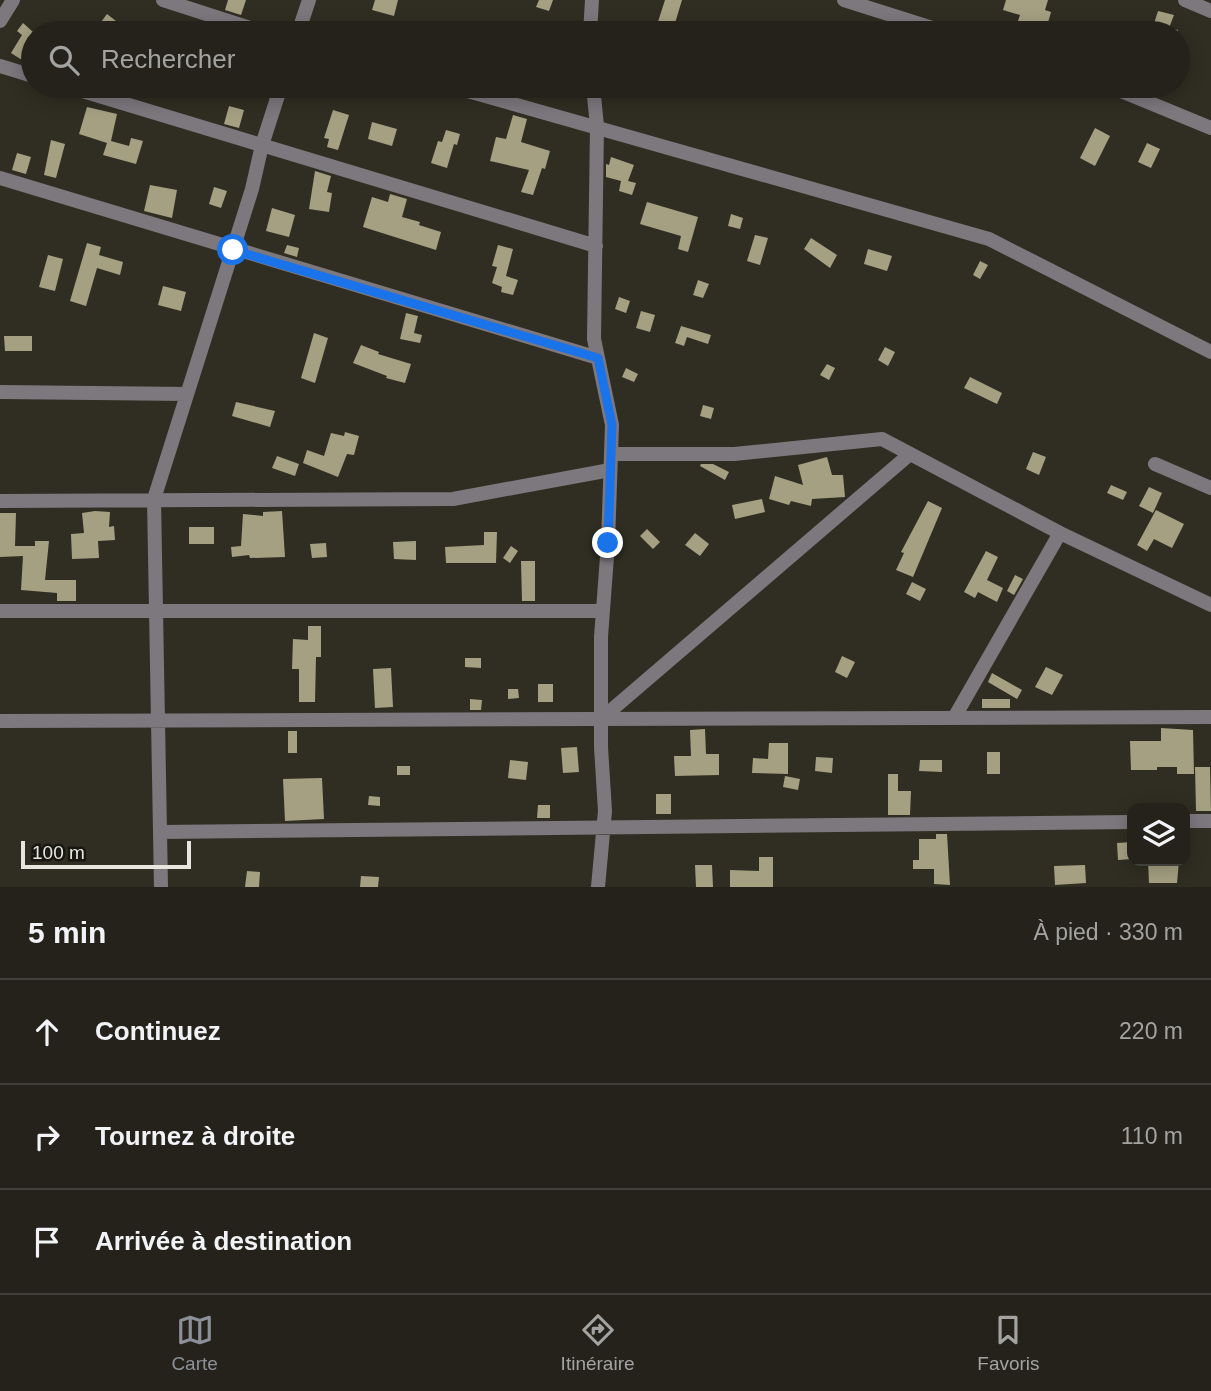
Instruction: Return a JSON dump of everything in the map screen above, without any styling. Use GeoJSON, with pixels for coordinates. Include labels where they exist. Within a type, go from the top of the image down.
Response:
{"type":"FeatureCollection","features":[{"type":"Feature","properties":{"kind":"street"},"geometry":{"type":"LineString","coordinates":[[0,21],[13,0]]}},
{"type":"Feature","properties":{"kind":"street"},"geometry":{"type":"LineString","coordinates":[[163,0],[229,21]]}},
{"type":"Feature","properties":{"kind":"street"},"geometry":{"type":"LineString","coordinates":[[302,21],[309,0]]}},
{"type":"Feature","properties":{"kind":"street"},"geometry":{"type":"LineString","coordinates":[[591,21],[592,0]]}},
{"type":"Feature","properties":{"kind":"street"},"geometry":{"type":"LineString","coordinates":[[844,0],[910,21]]}},
{"type":"Feature","properties":{"kind":"street"},"geometry":{"type":"LineString","coordinates":[[1185,0],[1211,11]]}},
{"type":"Feature","properties":{"kind":"street"},"geometry":{"type":"LineString","coordinates":[[0,66],[21,72]]}},
{"type":"Feature","properties":{"kind":"street"},"geometry":{"type":"LineString","coordinates":[[106,98],[596,246]]}},
{"type":"Feature","properties":{"kind":"street"},"geometry":{"type":"LineString","coordinates":[[161,887],[154,499],[252,189],[277,98]]}},
{"type":"Feature","properties":{"kind":"street"},"geometry":{"type":"LineString","coordinates":[[494,98],[989,239],[1211,352]]}},
{"type":"Feature","properties":{"kind":"street"},"geometry":{"type":"LineString","coordinates":[[594,98],[597,126],[594,340],[612,425],[601,719],[605,811],[598,887]]}},
{"type":"Feature","properties":{"kind":"street"},"geometry":{"type":"LineString","coordinates":[[1138,98],[1211,128]]}},
{"type":"Feature","properties":{"kind":"street"},"geometry":{"type":"LineString","coordinates":[[0,178],[598,358]]}},
{"type":"Feature","properties":{"kind":"street"},"geometry":{"type":"LineString","coordinates":[[0,391],[187,394]]}},
{"type":"Feature","properties":{"kind":"street"},"geometry":{"type":"LineString","coordinates":[[611,454],[734,454],[882,439],[1060,533],[1211,605]]}},
{"type":"Feature","properties":{"kind":"street"},"geometry":{"type":"LineString","coordinates":[[601,719],[910,454]]}},
{"type":"Feature","properties":{"kind":"street"},"geometry":{"type":"LineString","coordinates":[[1156,464],[1211,488]]}},
{"type":"Feature","properties":{"kind":"street"},"geometry":{"type":"LineString","coordinates":[[0,501],[453,499],[610,470]]}},
{"type":"Feature","properties":{"kind":"street"},"geometry":{"type":"LineString","coordinates":[[954,718],[1060,533]]}},
{"type":"Feature","properties":{"kind":"street"},"geometry":{"type":"LineString","coordinates":[[0,611],[603,611]]}},
{"type":"Feature","properties":{"kind":"street"},"geometry":{"type":"LineString","coordinates":[[0,721],[1211,717]]}},
{"type":"Feature","properties":{"kind":"street"},"geometry":{"type":"LineString","coordinates":[[1190,821],[1211,821]]}},
{"type":"Feature","properties":{"kind":"street"},"geometry":{"type":"LineString","coordinates":[[160,832],[1127,822]]}},
{"type":"Feature","properties":{"kind":"building"},"geometry":{"type":"Polygon","coordinates":[[[228,0],[246,0],[241,15],[225,10],[228,0]]]}},
{"type":"Feature","properties":{"kind":"building"},"geometry":{"type":"Polygon","coordinates":[[[375,0],[398,0],[394,16],[372,10],[375,0]]]}},
{"type":"Feature","properties":{"kind":"building"},"geometry":{"type":"Polygon","coordinates":[[[539,0],[553,0],[549,11],[536,7],[539,0]]]}},
{"type":"Feature","properties":{"kind":"building"},"geometry":{"type":"Polygon","coordinates":[[[665,0],[682,0],[676,21],[658,21],[665,0]]]}},
{"type":"Feature","properties":{"kind":"building"},"geometry":{"type":"Polygon","coordinates":[[[1006,0],[1048,0],[1045,10],[1051,12],[1048,21],[1018,21],[1020,15],[1003,10],[1006,0]]]}},
{"type":"Feature","properties":{"kind":"building"},"geometry":{"type":"Polygon","coordinates":[[[1158,11],[1174,15],[1172,21],[1155,21],[1158,11]]]}},
{"type":"Feature","properties":{"kind":"building"},"geometry":{"type":"Polygon","coordinates":[[[107,14],[116,21],[102,21],[107,14]]]}},
{"type":"Feature","properties":{"kind":"building"},"geometry":{"type":"Polygon","coordinates":[[[21,37],[21,59],[11,53],[21,37]]]}},
{"type":"Feature","properties":{"kind":"building"},"geometry":{"type":"Polygon","coordinates":[[[229,106],[244,110],[239,128],[224,124],[229,106]]]}},
{"type":"Feature","properties":{"kind":"building"},"geometry":{"type":"Polygon","coordinates":[[[87,107],[117,114],[111,141],[129,146],[131,138],[143,141],[136,164],[103,155],[107,143],[79,134],[87,107]]]}},
{"type":"Feature","properties":{"kind":"building"},"geometry":{"type":"Polygon","coordinates":[[[333,110],[349,115],[338,150],[327,147],[329,139],[324,138],[333,110]]]}},
{"type":"Feature","properties":{"kind":"building"},"geometry":{"type":"Polygon","coordinates":[[[513,115],[527,119],[521,142],[550,151],[533,195],[521,192],[529,170],[490,161],[496,137],[506,139],[513,115]]]}},
{"type":"Feature","properties":{"kind":"building"},"geometry":{"type":"Polygon","coordinates":[[[372,122],[397,129],[392,146],[368,139],[372,122]]]}},
{"type":"Feature","properties":{"kind":"building"},"geometry":{"type":"Polygon","coordinates":[[[1095,128],[1110,136],[1095,166],[1080,158],[1095,128]]]}},
{"type":"Feature","properties":{"kind":"building"},"geometry":{"type":"Polygon","coordinates":[[[446,130],[460,134],[447,168],[431,163],[438,141],[442,142],[446,130]]]}},
{"type":"Feature","properties":{"kind":"building"},"geometry":{"type":"Polygon","coordinates":[[[51,140],[65,144],[56,178],[44,175],[51,140]]]}},
{"type":"Feature","properties":{"kind":"building"},"geometry":{"type":"Polygon","coordinates":[[[1147,143],[1160,149],[1151,168],[1138,162],[1147,143]]]}},
{"type":"Feature","properties":{"kind":"building"},"geometry":{"type":"Polygon","coordinates":[[[17,153],[31,157],[26,174],[12,170],[17,153]]]}},
{"type":"Feature","properties":{"kind":"building"},"geometry":{"type":"Polygon","coordinates":[[[611,157],[634,165],[628,181],[636,183],[632,195],[619,191],[621,181],[606,177],[606,164],[609,165],[611,157]]]}},
{"type":"Feature","properties":{"kind":"building"},"geometry":{"type":"Polygon","coordinates":[[[315,171],[331,176],[327,192],[332,193],[329,212],[309,209],[315,171]]]}},
{"type":"Feature","properties":{"kind":"building"},"geometry":{"type":"Polygon","coordinates":[[[150,185],[177,190],[172,218],[144,211],[150,185]]]}},
{"type":"Feature","properties":{"kind":"building"},"geometry":{"type":"Polygon","coordinates":[[[214,187],[227,191],[221,208],[209,204],[214,187]]]}},
{"type":"Feature","properties":{"kind":"building"},"geometry":{"type":"Polygon","coordinates":[[[390,194],[407,199],[402,217],[441,232],[436,250],[363,227],[372,197],[388,202],[390,194]]]}},
{"type":"Feature","properties":{"kind":"building"},"geometry":{"type":"Polygon","coordinates":[[[647,202],[698,217],[688,252],[678,249],[681,236],[640,224],[647,202]]]}},
{"type":"Feature","properties":{"kind":"building"},"geometry":{"type":"Polygon","coordinates":[[[272,208],[295,215],[289,237],[266,231],[272,208]]]}},
{"type":"Feature","properties":{"kind":"building"},"geometry":{"type":"Polygon","coordinates":[[[731,214],[743,218],[740,229],[728,226],[731,214]]]}},
{"type":"Feature","properties":{"kind":"building"},"geometry":{"type":"Polygon","coordinates":[[[755,235],[768,238],[760,265],[747,261],[755,235]]]}},
{"type":"Feature","properties":{"kind":"building"},"geometry":{"type":"Polygon","coordinates":[[[811,238],[837,255],[830,268],[804,249],[811,238]]]}},
{"type":"Feature","properties":{"kind":"building"},"geometry":{"type":"Polygon","coordinates":[[[87,243],[101,247],[99,255],[123,262],[120,275],[97,268],[86,306],[70,301],[87,243]]]}},
{"type":"Feature","properties":{"kind":"building"},"geometry":{"type":"Polygon","coordinates":[[[287,245],[299,248],[297,257],[284,253],[287,245]]]}},
{"type":"Feature","properties":{"kind":"building"},"geometry":{"type":"Polygon","coordinates":[[[498,245],[513,249],[506,276],[518,280],[513,295],[501,292],[502,287],[492,283],[497,267],[492,266],[498,245]]]}},
{"type":"Feature","properties":{"kind":"building"},"geometry":{"type":"Polygon","coordinates":[[[868,249],[892,256],[887,271],[864,264],[868,249]]]}},
{"type":"Feature","properties":{"kind":"building"},"geometry":{"type":"Polygon","coordinates":[[[48,255],[63,259],[55,291],[39,287],[48,255]]]}},
{"type":"Feature","properties":{"kind":"building"},"geometry":{"type":"Polygon","coordinates":[[[980,261],[988,265],[980,279],[973,275],[980,261]]]}},
{"type":"Feature","properties":{"kind":"building"},"geometry":{"type":"Polygon","coordinates":[[[698,280],[709,284],[703,298],[693,295],[698,280]]]}},
{"type":"Feature","properties":{"kind":"building"},"geometry":{"type":"Polygon","coordinates":[[[163,286],[186,292],[181,311],[158,305],[163,286]]]}},
{"type":"Feature","properties":{"kind":"building"},"geometry":{"type":"Polygon","coordinates":[[[619,297],[630,301],[626,313],[615,309],[619,297]]]}},
{"type":"Feature","properties":{"kind":"building"},"geometry":{"type":"Polygon","coordinates":[[[641,311],[655,315],[650,332],[636,328],[641,311]]]}},
{"type":"Feature","properties":{"kind":"building"},"geometry":{"type":"Polygon","coordinates":[[[406,313],[418,316],[414,333],[422,335],[420,343],[400,339],[406,313]]]}},
{"type":"Feature","properties":{"kind":"building"},"geometry":{"type":"Polygon","coordinates":[[[681,326],[711,335],[708,344],[687,337],[684,346],[675,343],[681,326]]]}},
{"type":"Feature","properties":{"kind":"building"},"geometry":{"type":"Polygon","coordinates":[[[314,333],[328,338],[315,383],[301,378],[314,333]]]}},
{"type":"Feature","properties":{"kind":"building"},"geometry":{"type":"Polygon","coordinates":[[[4,336],[32,336],[32,351],[5,351],[4,336]]]}},
{"type":"Feature","properties":{"kind":"building"},"geometry":{"type":"Polygon","coordinates":[[[361,345],[379,352],[378,354],[411,364],[405,383],[386,378],[387,376],[353,363],[361,345]]]}},
{"type":"Feature","properties":{"kind":"building"},"geometry":{"type":"Polygon","coordinates":[[[885,347],[895,352],[888,366],[878,360],[885,347]]]}},
{"type":"Feature","properties":{"kind":"building"},"geometry":{"type":"Polygon","coordinates":[[[827,364],[835,368],[829,380],[820,375],[827,364]]]}},
{"type":"Feature","properties":{"kind":"building"},"geometry":{"type":"Polygon","coordinates":[[[626,368],[638,374],[634,382],[622,377],[626,368]]]}},
{"type":"Feature","properties":{"kind":"building"},"geometry":{"type":"Polygon","coordinates":[[[970,377],[1002,393],[997,404],[964,388],[970,377]]]}},
{"type":"Feature","properties":{"kind":"building"},"geometry":{"type":"Polygon","coordinates":[[[236,402],[275,411],[270,427],[232,416],[236,402]]]}},
{"type":"Feature","properties":{"kind":"building"},"geometry":{"type":"Polygon","coordinates":[[[703,405],[714,408],[711,419],[700,416],[703,405]]]}},
{"type":"Feature","properties":{"kind":"building"},"geometry":{"type":"Polygon","coordinates":[[[345,432],[359,436],[354,455],[347,454],[338,477],[303,463],[307,450],[324,456],[331,433],[344,436],[345,432]]]}},
{"type":"Feature","properties":{"kind":"building"},"geometry":{"type":"Polygon","coordinates":[[[1033,452],[1046,457],[1039,475],[1026,469],[1033,452]]]}},
{"type":"Feature","properties":{"kind":"building"},"geometry":{"type":"Polygon","coordinates":[[[277,456],[299,464],[295,476],[272,468],[277,456]]]}},
{"type":"Feature","properties":{"kind":"building"},"geometry":{"type":"Polygon","coordinates":[[[827,457],[832,475],[843,475],[845,497],[812,499],[811,506],[791,501],[789,505],[769,499],[775,476],[803,485],[798,465],[827,457]]]}},
{"type":"Feature","properties":{"kind":"building"},"geometry":{"type":"Polygon","coordinates":[[[713,464],[729,472],[725,480],[700,466],[713,464]]]}},
{"type":"Feature","properties":{"kind":"building"},"geometry":{"type":"Polygon","coordinates":[[[1111,485],[1127,492],[1123,500],[1107,493],[1111,485]]]}},
{"type":"Feature","properties":{"kind":"building"},"geometry":{"type":"Polygon","coordinates":[[[1149,487],[1162,493],[1153,513],[1139,506],[1149,487]]]}},
{"type":"Feature","properties":{"kind":"building"},"geometry":{"type":"Polygon","coordinates":[[[762,499],[765,512],[735,519],[732,505],[762,499]]]}},
{"type":"Feature","properties":{"kind":"building"},"geometry":{"type":"Polygon","coordinates":[[[928,501],[942,508],[913,577],[896,570],[904,553],[901,552],[928,501]]]}},
{"type":"Feature","properties":{"kind":"building"},"geometry":{"type":"Polygon","coordinates":[[[1156,510],[1184,524],[1172,548],[1154,539],[1147,551],[1137,545],[1156,510]]]}},
{"type":"Feature","properties":{"kind":"building"},"geometry":{"type":"Polygon","coordinates":[[[282,511],[285,557],[232,557],[231,547],[241,546],[243,514],[263,516],[263,512],[282,511]]]}},
{"type":"Feature","properties":{"kind":"building"},"geometry":{"type":"Polygon","coordinates":[[[110,512],[109,527],[114,526],[115,540],[98,541],[99,558],[72,559],[71,534],[84,533],[82,513],[110,512]]]}},
{"type":"Feature","properties":{"kind":"building"},"geometry":{"type":"Polygon","coordinates":[[[0,513],[16,513],[15,546],[35,546],[35,541],[49,541],[45,580],[76,580],[76,601],[57,601],[57,593],[21,590],[23,556],[0,557],[0,513]]]}},
{"type":"Feature","properties":{"kind":"building"},"geometry":{"type":"Polygon","coordinates":[[[189,527],[214,527],[214,544],[189,544],[189,527]]]}},
{"type":"Feature","properties":{"kind":"building"},"geometry":{"type":"Polygon","coordinates":[[[647,529],[660,542],[653,549],[640,536],[647,529]]]}},
{"type":"Feature","properties":{"kind":"building"},"geometry":{"type":"Polygon","coordinates":[[[484,532],[497,532],[496,563],[446,563],[445,547],[484,545],[484,532]]]}},
{"type":"Feature","properties":{"kind":"building"},"geometry":{"type":"Polygon","coordinates":[[[695,533],[709,544],[700,556],[685,545],[695,533]]]}},
{"type":"Feature","properties":{"kind":"building"},"geometry":{"type":"Polygon","coordinates":[[[416,541],[416,560],[394,559],[393,542],[416,541]]]}},
{"type":"Feature","properties":{"kind":"building"},"geometry":{"type":"Polygon","coordinates":[[[326,543],[327,557],[312,558],[310,544],[326,543]]]}},
{"type":"Feature","properties":{"kind":"building"},"geometry":{"type":"Polygon","coordinates":[[[511,546],[518,551],[510,563],[503,558],[511,546]]]}},
{"type":"Feature","properties":{"kind":"building"},"geometry":{"type":"Polygon","coordinates":[[[986,551],[998,557],[987,580],[1003,588],[997,602],[978,592],[975,598],[964,592],[986,551]]]}},
{"type":"Feature","properties":{"kind":"building"},"geometry":{"type":"Polygon","coordinates":[[[521,561],[535,561],[535,601],[522,601],[521,561]]]}},
{"type":"Feature","properties":{"kind":"building"},"geometry":{"type":"Polygon","coordinates":[[[1015,575],[1023,579],[1014,595],[1007,591],[1015,575]]]}},
{"type":"Feature","properties":{"kind":"building"},"geometry":{"type":"Polygon","coordinates":[[[912,582],[926,589],[920,601],[906,594],[912,582]]]}},
{"type":"Feature","properties":{"kind":"building"},"geometry":{"type":"Polygon","coordinates":[[[308,626],[321,626],[321,657],[316,657],[315,702],[299,702],[299,669],[292,669],[293,639],[308,640],[308,626]]]}},
{"type":"Feature","properties":{"kind":"building"},"geometry":{"type":"Polygon","coordinates":[[[842,656],[855,662],[847,678],[835,672],[842,656]]]}},
{"type":"Feature","properties":{"kind":"building"},"geometry":{"type":"Polygon","coordinates":[[[465,658],[481,658],[481,668],[465,667],[465,658]]]}},
{"type":"Feature","properties":{"kind":"building"},"geometry":{"type":"Polygon","coordinates":[[[1046,667],[1063,675],[1052,695],[1035,687],[1046,667]]]}},
{"type":"Feature","properties":{"kind":"building"},"geometry":{"type":"Polygon","coordinates":[[[391,668],[393,707],[375,708],[373,669],[391,668]]]}},
{"type":"Feature","properties":{"kind":"building"},"geometry":{"type":"Polygon","coordinates":[[[992,673],[1022,690],[1017,699],[988,682],[992,673]]]}},
{"type":"Feature","properties":{"kind":"building"},"geometry":{"type":"Polygon","coordinates":[[[538,684],[553,684],[553,702],[538,702],[538,684]]]}},
{"type":"Feature","properties":{"kind":"building"},"geometry":{"type":"Polygon","coordinates":[[[508,689],[518,689],[519,698],[508,699],[508,689]]]}},
{"type":"Feature","properties":{"kind":"building"},"geometry":{"type":"Polygon","coordinates":[[[470,699],[482,700],[481,710],[470,710],[470,699]]]}},
{"type":"Feature","properties":{"kind":"building"},"geometry":{"type":"Polygon","coordinates":[[[982,699],[1010,699],[1010,708],[982,708],[982,699]]]}},
{"type":"Feature","properties":{"kind":"building"},"geometry":{"type":"Polygon","coordinates":[[[1161,728],[1193,730],[1194,774],[1177,774],[1177,767],[1131,770],[1130,741],[1161,741],[1161,728]]]}},
{"type":"Feature","properties":{"kind":"building"},"geometry":{"type":"Polygon","coordinates":[[[705,729],[706,754],[719,754],[719,775],[675,776],[674,756],[691,756],[690,730],[705,729]]]}},
{"type":"Feature","properties":{"kind":"building"},"geometry":{"type":"Polygon","coordinates":[[[288,731],[297,731],[297,753],[288,753],[288,731]]]}},
{"type":"Feature","properties":{"kind":"building"},"geometry":{"type":"Polygon","coordinates":[[[769,743],[788,743],[788,774],[752,773],[753,758],[768,759],[769,743]]]}},
{"type":"Feature","properties":{"kind":"building"},"geometry":{"type":"Polygon","coordinates":[[[577,747],[579,772],[563,773],[561,748],[577,747]]]}},
{"type":"Feature","properties":{"kind":"building"},"geometry":{"type":"Polygon","coordinates":[[[987,752],[1000,752],[1000,774],[987,774],[987,752]]]}},
{"type":"Feature","properties":{"kind":"building"},"geometry":{"type":"Polygon","coordinates":[[[816,757],[833,758],[832,773],[815,771],[816,757]]]}},
{"type":"Feature","properties":{"kind":"building"},"geometry":{"type":"Polygon","coordinates":[[[510,760],[528,762],[526,780],[508,778],[510,760]]]}},
{"type":"Feature","properties":{"kind":"building"},"geometry":{"type":"Polygon","coordinates":[[[920,760],[942,760],[942,772],[919,771],[920,760]]]}},
{"type":"Feature","properties":{"kind":"building"},"geometry":{"type":"Polygon","coordinates":[[[397,766],[410,766],[410,775],[397,775],[397,766]]]}},
{"type":"Feature","properties":{"kind":"building"},"geometry":{"type":"Polygon","coordinates":[[[1195,767],[1210,767],[1211,811],[1196,811],[1195,767]]]}},
{"type":"Feature","properties":{"kind":"building"},"geometry":{"type":"Polygon","coordinates":[[[888,774],[898,774],[898,791],[911,791],[910,815],[888,815],[888,774]]]}},
{"type":"Feature","properties":{"kind":"building"},"geometry":{"type":"Polygon","coordinates":[[[785,776],[800,779],[798,790],[783,787],[785,776]]]}},
{"type":"Feature","properties":{"kind":"building"},"geometry":{"type":"Polygon","coordinates":[[[322,778],[324,819],[285,821],[283,779],[322,778]]]}},
{"type":"Feature","properties":{"kind":"building"},"geometry":{"type":"Polygon","coordinates":[[[656,794],[671,794],[671,814],[656,814],[656,794]]]}},
{"type":"Feature","properties":{"kind":"building"},"geometry":{"type":"Polygon","coordinates":[[[369,796],[380,797],[380,806],[368,805],[369,796]]]}},
{"type":"Feature","properties":{"kind":"building"},"geometry":{"type":"Polygon","coordinates":[[[538,805],[550,805],[550,818],[537,818],[538,805]]]}},
{"type":"Feature","properties":{"kind":"building"},"geometry":{"type":"Polygon","coordinates":[[[936,834],[947,834],[950,885],[934,884],[934,869],[913,869],[913,860],[919,860],[919,839],[936,839],[936,834]]]}},
{"type":"Feature","properties":{"kind":"building"},"geometry":{"type":"Polygon","coordinates":[[[1127,842],[1127,859],[1118,860],[1117,843],[1127,842]]]}},
{"type":"Feature","properties":{"kind":"building"},"geometry":{"type":"Polygon","coordinates":[[[759,857],[773,857],[773,887],[730,887],[730,870],[759,871],[759,857]]]}},
{"type":"Feature","properties":{"kind":"building"},"geometry":{"type":"Polygon","coordinates":[[[695,865],[712,865],[713,887],[696,887],[695,865]]]}},
{"type":"Feature","properties":{"kind":"building"},"geometry":{"type":"Polygon","coordinates":[[[1085,865],[1086,883],[1055,885],[1054,866],[1085,865]]]}},
{"type":"Feature","properties":{"kind":"building"},"geometry":{"type":"Polygon","coordinates":[[[1148,866],[1179,866],[1177,883],[1149,883],[1148,866]]]}},
{"type":"Feature","properties":{"kind":"building"},"geometry":{"type":"Polygon","coordinates":[[[247,871],[260,872],[259,887],[245,887],[247,871]]]}},
{"type":"Feature","properties":{"kind":"building"},"geometry":{"type":"Polygon","coordinates":[[[361,876],[379,877],[378,887],[360,887],[361,876]]]}},
{"type":"Feature","properties":{"kind":"route"},"geometry":{"type":"LineString","coordinates":[[233,250],[598,358],[612,425],[608,543]]}}]}
